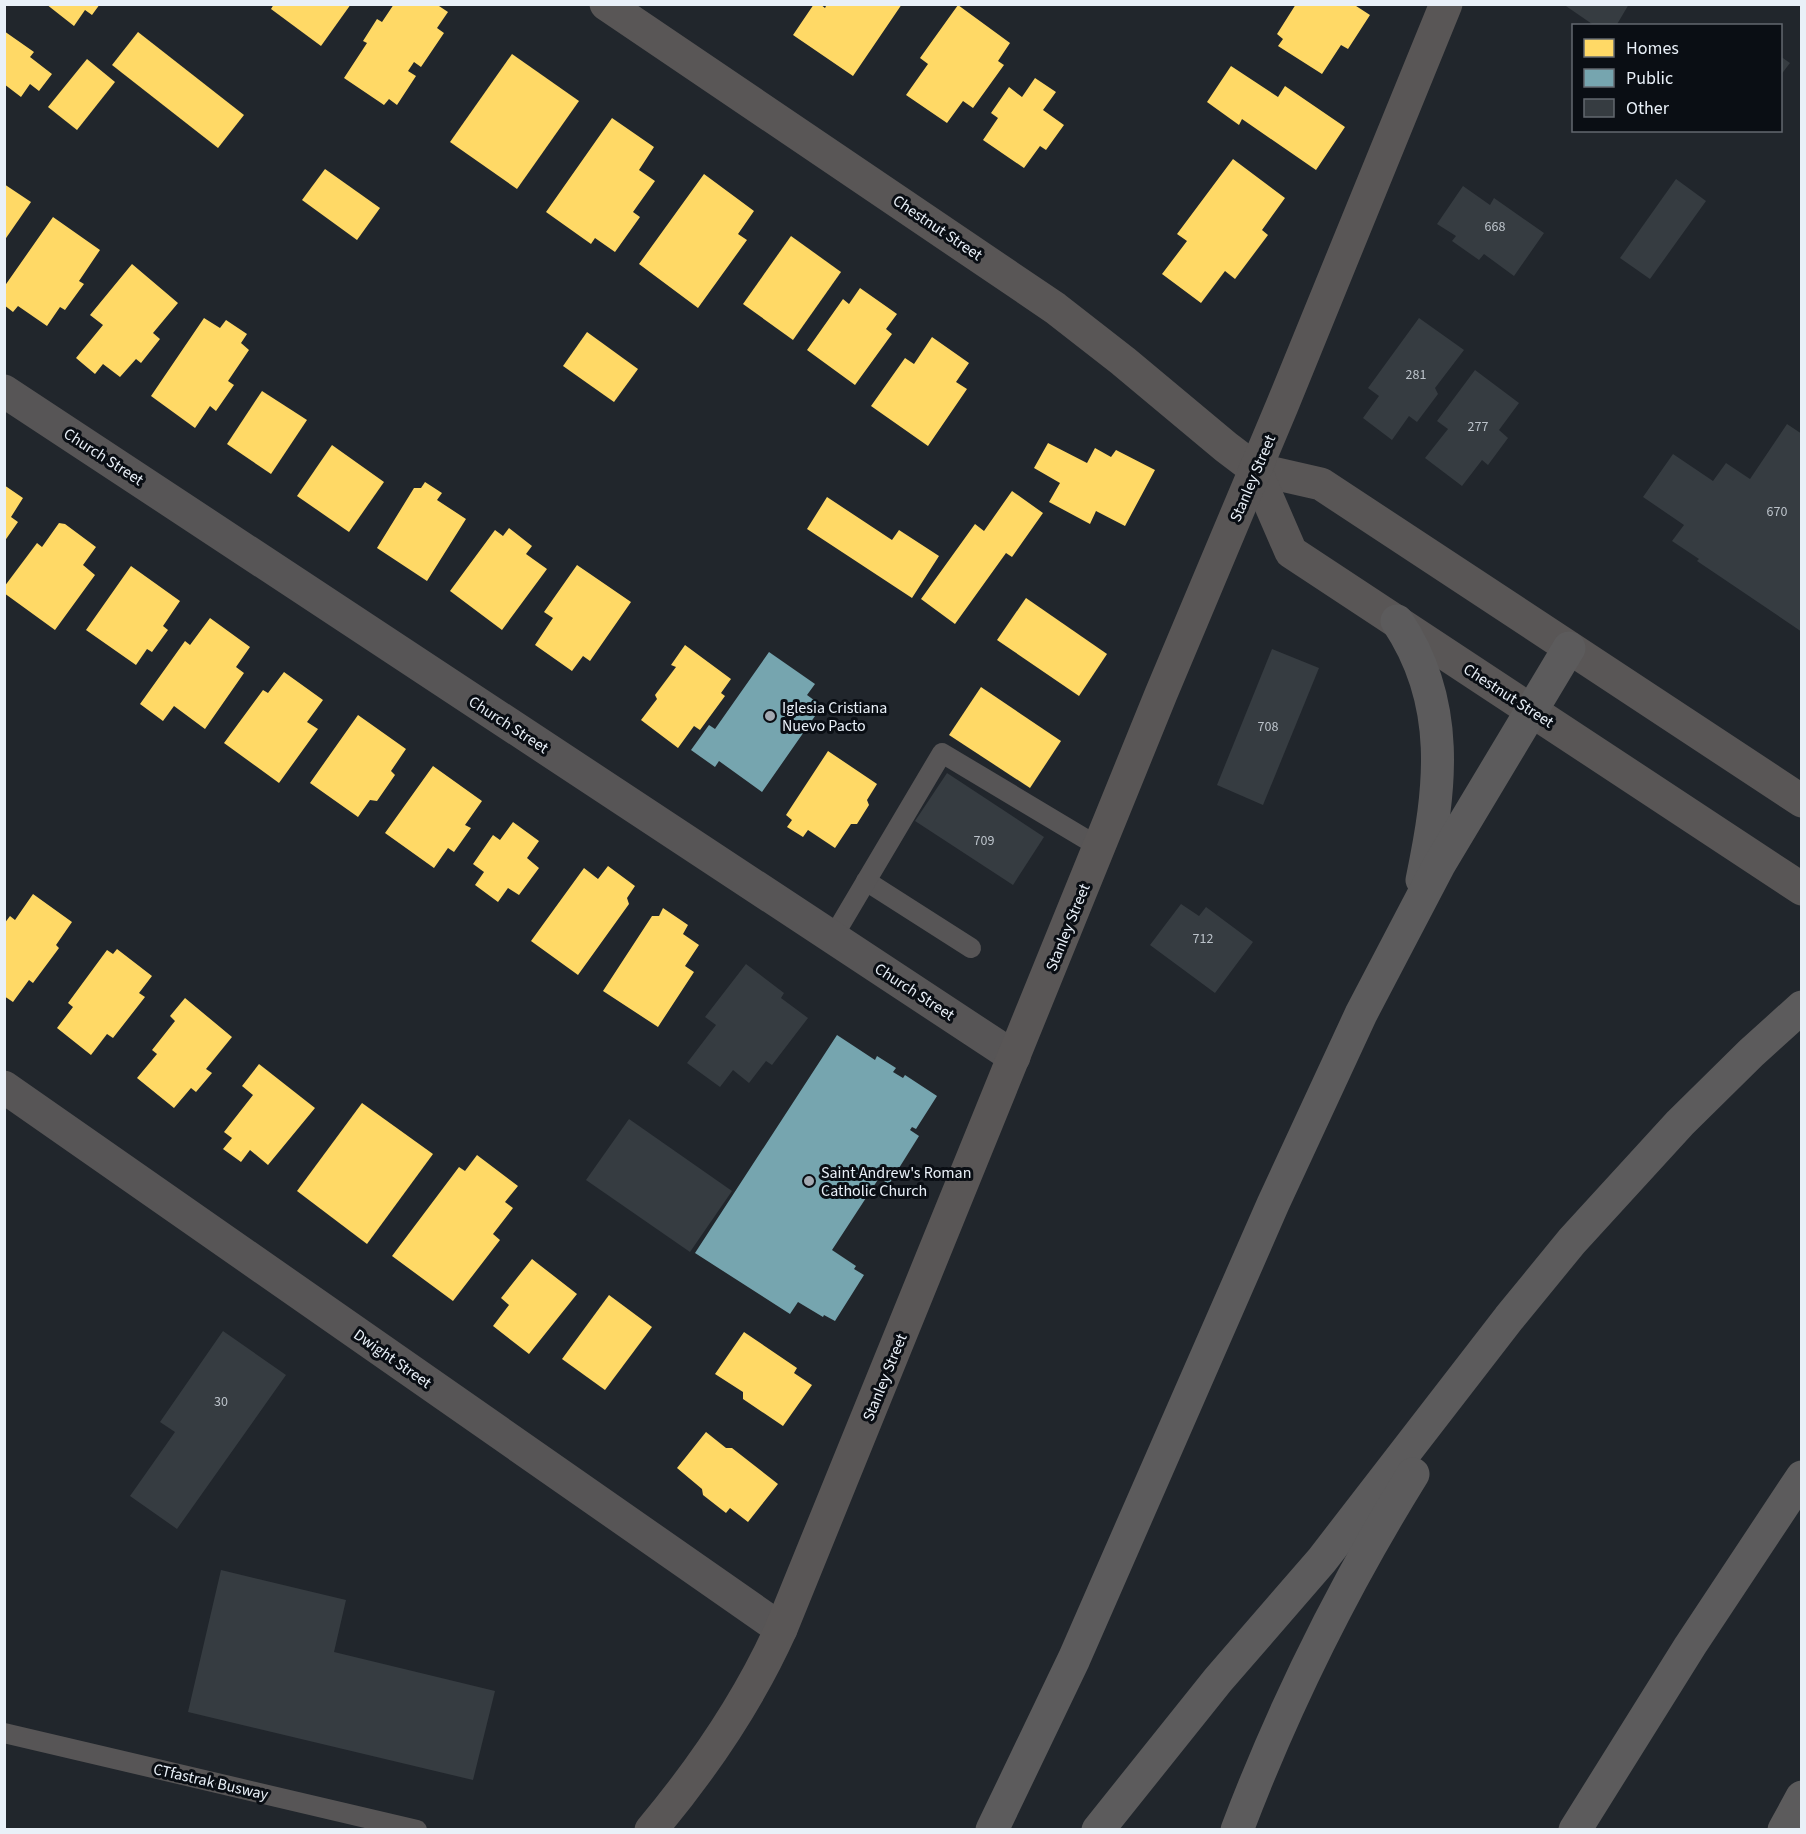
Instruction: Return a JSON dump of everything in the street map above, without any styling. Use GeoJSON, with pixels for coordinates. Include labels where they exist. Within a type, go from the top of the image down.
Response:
{"type":"FeatureCollection","features":[{"type":"Feature","properties":{"kind":"highway"},"geometry":{"type":"LineString","coordinates":[[1397,621],[1417,654],[1429,687],[1435,712],[1438,741],[1434,808],[1417,906]]}},
{"type":"Feature","properties":{"kind":"highway"},"geometry":{"type":"LineString","coordinates":[[992,1830],[1074,1659],[1317,1108],[1361,1014],[1439,865],[1569,648]]}},
{"type":"Feature","properties":{"kind":"highway"},"geometry":{"type":"LineString","coordinates":[[1098,1830],[1218,1680],[1322,1560],[1522,1301],[1608,1199],[1680,1123],[1751,1053],[1802,1007]]}},
{"type":"Feature","properties":{"kind":"highway"},"geometry":{"type":"LineString","coordinates":[[1237,1830],[1283,1718],[1331,1617],[1388,1514],[1431,1446],[1471,1368]]}},
{"type":"Feature","properties":{"kind":"highway"},"geometry":{"type":"LineString","coordinates":[[1575,1830],[1696,1636],[1802,1477]]}},
{"type":"Feature","properties":{"kind":"highway"},"geometry":{"type":"LineString","coordinates":[[1784,1830],[1802,1797]]}},
{"type":"Feature","properties":{"kind":"street","name":"Chestnut Street"},"geometry":{"type":"LineString","coordinates":[[606,4],[1040,297],[1116,355],[1226,447],[1256,469],[1321,484],[1802,801]]}},
{"type":"Feature","properties":{"kind":"street","name":"Stanley Street"},"geometry":{"type":"LineString","coordinates":[[651,1830],[693,1778],[727,1728],[764,1665],[781,1629],[1099,847],[1446,4]]}},
{"type":"Feature","properties":{"kind":"street","name":"Church Street"},"geometry":{"type":"LineString","coordinates":[[4,391],[1014,1056]]}},
{"type":"Feature","properties":{"kind":"street","name":"Chestnut Street"},"geometry":{"type":"LineString","coordinates":[[1256,469],[1291,552],[1802,889]]}},
{"type":"Feature","properties":{"kind":"street","name":"Dwight Street"},"geometry":{"type":"LineString","coordinates":[[4,1088],[781,1629]]}},
{"type":"Feature","properties":{"kind":"lane"},"geometry":{"type":"LineString","coordinates":[[832,937],[942,753],[1099,847]]}},
{"type":"Feature","properties":{"kind":"lane"},"geometry":{"type":"LineString","coordinates":[[866,881],[971,948]]}},
{"type":"Feature","properties":{"kind":"lane","name":"CTfastrak Busway"},"geometry":{"type":"LineString","coordinates":[[4,1733],[417,1830]]}},
{"type":"Feature","properties":{"kind":"building: Homes"},"geometry":{"type":"Polygon","coordinates":[[[46,4],[100,4],[92,15],[85,10],[74,26],[46,4]]]}},
{"type":"Feature","properties":{"kind":"building: Homes"},"geometry":{"type":"Polygon","coordinates":[[[274,4],[351,4],[321,46],[271,9],[274,4]]]}},
{"type":"Feature","properties":{"kind":"building: Homes"},"geometry":{"type":"Polygon","coordinates":[[[394,4],[436,4],[448,12],[437,28],[444,33],[421,67],[414,62],[408,71],[416,76],[397,105],[389,99],[384,105],[344,78],[367,43],[363,41],[377,19],[382,22],[394,4]]]}},
{"type":"Feature","properties":{"kind":"building: Homes"},"geometry":{"type":"Polygon","coordinates":[[[814,4],[820,4],[825,8],[827,4],[902,4],[853,76],[793,35],[814,4]]]}},
{"type":"Feature","properties":{"kind":"building: Homes"},"geometry":{"type":"Polygon","coordinates":[[[1296,4],[1353,4],[1370,15],[1348,49],[1341,45],[1322,74],[1278,46],[1283,39],[1277,34],[1296,4]]]}},
{"type":"Feature","properties":{"kind":"building: Homes"},"geometry":{"type":"Polygon","coordinates":[[[958,5],[1010,43],[998,61],[1004,65],[973,108],[963,101],[947,123],[906,95],[928,64],[920,58],[958,5]]]}},
{"type":"Feature","properties":{"kind":"building: Homes"},"geometry":{"type":"Polygon","coordinates":[[[4,31],[34,52],[30,57],[52,74],[39,91],[30,84],[21,97],[4,84],[4,31]]]}},
{"type":"Feature","properties":{"kind":"building: Homes"},"geometry":{"type":"Polygon","coordinates":[[[138,32],[244,115],[218,148],[112,65],[138,32]]]}},
{"type":"Feature","properties":{"kind":"building: Homes"},"geometry":{"type":"Polygon","coordinates":[[[512,54],[579,101],[517,189],[450,142],[512,54]]]}},
{"type":"Feature","properties":{"kind":"building: Homes"},"geometry":{"type":"Polygon","coordinates":[[[87,59],[115,82],[77,130],[48,107],[87,59]]]}},
{"type":"Feature","properties":{"kind":"building: Homes"},"geometry":{"type":"Polygon","coordinates":[[[1231,66],[1278,97],[1285,86],[1345,127],[1316,170],[1242,119],[1239,125],[1207,102],[1231,66]]]}},
{"type":"Feature","properties":{"kind":"building: Homes"},"geometry":{"type":"Polygon","coordinates":[[[1035,78],[1056,92],[1043,110],[1064,125],[1046,150],[1040,146],[1024,168],[983,140],[998,118],[991,113],[1009,87],[1022,97],[1035,78]]]}},
{"type":"Feature","properties":{"kind":"building: Homes"},"geometry":{"type":"Polygon","coordinates":[[[612,118],[654,147],[639,170],[655,181],[633,212],[640,217],[615,252],[595,238],[591,244],[546,212],[612,118]]]}},
{"type":"Feature","properties":{"kind":"building: Homes"},"geometry":{"type":"Polygon","coordinates":[[[1233,159],[1285,198],[1262,230],[1268,235],[1235,279],[1225,271],[1201,303],[1162,274],[1187,241],[1177,234],[1233,159]]]}},
{"type":"Feature","properties":{"kind":"building: Homes"},"geometry":{"type":"Polygon","coordinates":[[[325,169],[380,208],[357,240],[302,200],[325,169]]]}},
{"type":"Feature","properties":{"kind":"building: Homes"},"geometry":{"type":"Polygon","coordinates":[[[704,174],[754,211],[738,234],[747,240],[698,308],[639,264],[704,174]]]}},
{"type":"Feature","properties":{"kind":"building: Homes"},"geometry":{"type":"Polygon","coordinates":[[[4,184],[31,202],[4,241],[4,184]]]}},
{"type":"Feature","properties":{"kind":"building: Homes"},"geometry":{"type":"Polygon","coordinates":[[[53,217],[100,250],[79,281],[84,284],[65,310],[60,307],[47,326],[18,306],[13,312],[4,305],[4,287],[53,217]]]}},
{"type":"Feature","properties":{"kind":"building: Homes"},"geometry":{"type":"Polygon","coordinates":[[[791,236],[841,272],[793,340],[743,304],[791,236]]]}},
{"type":"Feature","properties":{"kind":"building: Homes"},"geometry":{"type":"Polygon","coordinates":[[[132,264],[178,303],[153,333],[160,339],[141,363],[136,359],[120,377],[103,364],[95,374],[76,358],[103,325],[90,315],[132,264]]]}},
{"type":"Feature","properties":{"kind":"building: Homes"},"geometry":{"type":"Polygon","coordinates":[[[860,288],[897,314],[886,329],[892,334],[855,385],[807,350],[843,299],[849,304],[860,288]]]}},
{"type":"Feature","properties":{"kind":"building: Homes"},"geometry":{"type":"Polygon","coordinates":[[[204,318],[220,328],[226,320],[247,334],[241,343],[249,350],[228,381],[234,385],[216,411],[210,406],[195,428],[151,396],[204,318]]]}},
{"type":"Feature","properties":{"kind":"building: Homes"},"geometry":{"type":"Polygon","coordinates":[[[587,332],[638,369],[614,402],[563,366],[587,332]]]}},
{"type":"Feature","properties":{"kind":"building: Homes"},"geometry":{"type":"Polygon","coordinates":[[[932,337],[969,363],[956,382],[967,389],[928,446],[871,406],[905,358],[914,364],[932,337]]]}},
{"type":"Feature","properties":{"kind":"building: Homes"},"geometry":{"type":"Polygon","coordinates":[[[262,391],[307,420],[271,474],[227,444],[262,391]]]}},
{"type":"Feature","properties":{"kind":"building: Homes"},"geometry":{"type":"Polygon","coordinates":[[[1048,443],[1087,463],[1095,448],[1111,457],[1116,450],[1155,470],[1125,526],[1096,511],[1090,524],[1049,502],[1060,483],[1034,468],[1048,443]]]}},
{"type":"Feature","properties":{"kind":"building: Homes"},"geometry":{"type":"Polygon","coordinates":[[[332,445],[384,482],[349,532],[297,496],[332,445]]]}},
{"type":"Feature","properties":{"kind":"building: Homes"},"geometry":{"type":"Polygon","coordinates":[[[425,482],[442,493],[437,500],[466,519],[427,581],[377,548],[414,488],[421,488],[425,482]]]}},
{"type":"Feature","properties":{"kind":"building: Homes"},"geometry":{"type":"Polygon","coordinates":[[[4,485],[23,498],[11,517],[18,522],[4,542],[4,485]]]}},
{"type":"Feature","properties":{"kind":"building: Homes"},"geometry":{"type":"Polygon","coordinates":[[[1012,491],[1043,513],[1012,557],[1006,553],[955,624],[921,599],[975,524],[984,531],[1012,491]]]}},
{"type":"Feature","properties":{"kind":"building: Homes"},"geometry":{"type":"Polygon","coordinates":[[[827,497],[892,540],[899,530],[939,556],[912,598],[807,529],[827,497]]]}},
{"type":"Feature","properties":{"kind":"building: Homes"},"geometry":{"type":"Polygon","coordinates":[[[59,523],[65,524],[96,547],[83,565],[95,575],[55,630],[4,593],[4,587],[37,543],[42,547],[59,523]]]}},
{"type":"Feature","properties":{"kind":"building: Homes"},"geometry":{"type":"Polygon","coordinates":[[[509,528],[532,546],[526,554],[547,569],[502,630],[450,591],[495,530],[503,536],[509,528]]]}},
{"type":"Feature","properties":{"kind":"building: Homes"},"geometry":{"type":"Polygon","coordinates":[[[577,565],[631,602],[590,661],[583,656],[572,671],[535,645],[553,618],[544,612],[577,565]]]}},
{"type":"Feature","properties":{"kind":"building: Homes"},"geometry":{"type":"Polygon","coordinates":[[[131,566],[180,601],[163,626],[168,630],[152,652],[147,649],[136,665],[86,630],[131,566]]]}},
{"type":"Feature","properties":{"kind":"building: Homes"},"geometry":{"type":"Polygon","coordinates":[[[1026,598],[1107,654],[1079,696],[997,640],[1026,598]]]}},
{"type":"Feature","properties":{"kind":"building: Homes"},"geometry":{"type":"Polygon","coordinates":[[[210,618],[250,647],[236,667],[244,673],[205,729],[174,706],[163,721],[140,704],[185,641],[190,645],[210,618]]]}},
{"type":"Feature","properties":{"kind":"building: Homes"},"geometry":{"type":"Polygon","coordinates":[[[685,645],[731,679],[721,693],[725,696],[700,730],[694,726],[678,748],[641,720],[657,699],[655,695],[676,667],[671,665],[685,645]]]}},
{"type":"Feature","properties":{"kind":"building: Homes"},"geometry":{"type":"Polygon","coordinates":[[[284,672],[323,700],[307,722],[318,729],[279,783],[224,743],[263,690],[268,693],[284,672]]]}},
{"type":"Feature","properties":{"kind":"building: Homes"},"geometry":{"type":"Polygon","coordinates":[[[981,687],[1061,741],[1030,788],[949,735],[981,687]]]}},
{"type":"Feature","properties":{"kind":"building: Homes"},"geometry":{"type":"Polygon","coordinates":[[[358,715],[406,749],[391,771],[395,775],[377,801],[370,800],[358,817],[310,783],[358,715]]]}},
{"type":"Feature","properties":{"kind":"building: Homes"},"geometry":{"type":"Polygon","coordinates":[[[828,751],[877,784],[867,800],[869,805],[857,824],[851,824],[835,848],[808,830],[803,837],[787,827],[792,820],[786,815],[828,751]]]}},
{"type":"Feature","properties":{"kind":"building: Homes"},"geometry":{"type":"Polygon","coordinates":[[[433,766],[482,801],[465,825],[471,828],[454,852],[448,848],[434,868],[385,833],[433,766]]]}},
{"type":"Feature","properties":{"kind":"building: Homes"},"geometry":{"type":"Polygon","coordinates":[[[513,822],[539,841],[527,858],[539,868],[519,895],[508,888],[498,902],[475,885],[484,872],[473,864],[493,835],[500,840],[513,822]]]}},
{"type":"Feature","properties":{"kind":"building: Homes"},"geometry":{"type":"Polygon","coordinates":[[[608,866],[635,886],[627,898],[629,904],[578,975],[531,941],[584,868],[598,879],[608,866]]]}},
{"type":"Feature","properties":{"kind":"building: Homes"},"geometry":{"type":"Polygon","coordinates":[[[33,894],[72,922],[56,945],[59,948],[33,983],[29,980],[13,1002],[4,996],[4,924],[10,916],[15,920],[33,894]]]}},
{"type":"Feature","properties":{"kind":"building: Homes"},"geometry":{"type":"Polygon","coordinates":[[[663,908],[688,925],[683,934],[699,945],[685,966],[694,972],[658,1027],[603,991],[652,916],[659,916],[663,908]]]}},
{"type":"Feature","properties":{"kind":"building: Homes"},"geometry":{"type":"Polygon","coordinates":[[[117,949],[152,976],[139,993],[145,997],[113,1038],[107,1034],[91,1055],[57,1028],[73,1007],[68,1003],[107,950],[113,954],[117,949]]]}},
{"type":"Feature","properties":{"kind":"building: Homes"},"geometry":{"type":"Polygon","coordinates":[[[185,998],[232,1037],[206,1069],[212,1073],[196,1092],[191,1088],[174,1108],[137,1078],[157,1054],[152,1050],[175,1021],[170,1016],[185,998]]]}},
{"type":"Feature","properties":{"kind":"building: Homes"},"geometry":{"type":"Polygon","coordinates":[[[259,1064],[315,1108],[268,1165],[250,1150],[241,1162],[223,1149],[232,1138],[224,1132],[253,1095],[242,1086],[259,1064]]]}},
{"type":"Feature","properties":{"kind":"building: Homes"},"geometry":{"type":"Polygon","coordinates":[[[362,1103],[433,1154],[367,1244],[297,1191],[362,1103]]]}},
{"type":"Feature","properties":{"kind":"building: Homes"},"geometry":{"type":"Polygon","coordinates":[[[477,1155],[518,1186],[505,1202],[513,1208],[493,1234],[500,1240],[453,1301],[392,1256],[459,1167],[465,1171],[477,1155]]]}},
{"type":"Feature","properties":{"kind":"building: Homes"},"geometry":{"type":"Polygon","coordinates":[[[532,1259],[577,1294],[529,1354],[493,1326],[509,1305],[501,1298],[532,1259]]]}},
{"type":"Feature","properties":{"kind":"building: Homes"},"geometry":{"type":"Polygon","coordinates":[[[609,1295],[652,1327],[605,1390],[562,1359],[609,1295]]]}},
{"type":"Feature","properties":{"kind":"building: Homes"},"geometry":{"type":"Polygon","coordinates":[[[744,1332],[797,1368],[794,1373],[812,1385],[783,1426],[743,1399],[743,1392],[715,1374],[744,1332]]]}},
{"type":"Feature","properties":{"kind":"building: Homes"},"geometry":{"type":"Polygon","coordinates":[[[706,1432],[726,1448],[732,1448],[778,1484],[748,1522],[730,1508],[726,1513],[703,1495],[702,1489],[677,1468],[706,1432]]]}},
{"type":"Feature","properties":{"kind":"building: Public","name":"Iglesia Cristiana Nuevo Pacto"},"geometry":{"type":"Polygon","coordinates":[[[769,652],[815,684],[807,695],[822,706],[762,792],[719,761],[715,767],[691,750],[709,725],[715,729],[769,652]]]}},
{"type":"Feature","properties":{"kind":"building: Public","name":"Saint Andrew's Roman Catholic Church"},"geometry":{"type":"Polygon","coordinates":[[[837,1035],[875,1060],[877,1056],[896,1068],[893,1072],[903,1078],[905,1075],[937,1096],[916,1129],[912,1127],[910,1130],[919,1136],[889,1184],[879,1178],[832,1250],[856,1266],[854,1269],[864,1275],[835,1321],[824,1315],[823,1317],[798,1302],[790,1314],[695,1253],[837,1035]]]}},
{"type":"Feature","properties":{"kind":"building: Other"},"geometry":{"type":"Polygon","coordinates":[[[1563,4],[1629,4],[1617,24],[1592,24],[1563,4]]]}},
{"type":"Feature","properties":{"kind":"building: Other"},"geometry":{"type":"Polygon","coordinates":[[[1782,57],[1790,63],[1782,73],[1782,57]]]}},
{"type":"Feature","properties":{"kind":"building: Other"},"geometry":{"type":"Polygon","coordinates":[[[1676,179],[1706,201],[1650,279],[1620,258],[1676,179]]]}},
{"type":"Feature","properties":{"kind":"building: Other"},"geometry":{"type":"Polygon","coordinates":[[[1463,186],[1490,205],[1494,198],[1544,233],[1514,276],[1484,254],[1479,260],[1452,241],[1456,236],[1437,224],[1463,186]]]}},
{"type":"Feature","properties":{"kind":"building: Other"},"geometry":{"type":"Polygon","coordinates":[[[1419,318],[1464,350],[1435,388],[1438,394],[1417,422],[1409,416],[1392,440],[1363,418],[1379,396],[1368,388],[1419,318]]]}},
{"type":"Feature","properties":{"kind":"building: Other"},"geometry":{"type":"Polygon","coordinates":[[[1475,370],[1519,403],[1499,430],[1508,438],[1488,465],[1482,460],[1462,486],[1425,458],[1448,429],[1437,421],[1475,370]]]}},
{"type":"Feature","properties":{"kind":"building: Other"},"geometry":{"type":"Polygon","coordinates":[[[1787,424],[1802,434],[1802,632],[1697,561],[1699,559],[1672,541],[1684,525],[1643,497],[1673,454],[1713,481],[1726,463],[1750,479],[1787,424]]]}},
{"type":"Feature","properties":{"kind":"building: Other"},"geometry":{"type":"Polygon","coordinates":[[[1272,649],[1319,668],[1263,805],[1217,785],[1272,649]]]}},
{"type":"Feature","properties":{"kind":"building: Other"},"geometry":{"type":"Polygon","coordinates":[[[947,773],[1044,837],[1013,885],[915,821],[947,773]]]}},
{"type":"Feature","properties":{"kind":"building: Other"},"geometry":{"type":"Polygon","coordinates":[[[1181,904],[1199,916],[1206,907],[1253,942],[1215,993],[1150,945],[1181,904]]]}},
{"type":"Feature","properties":{"kind":"building: Other"},"geometry":{"type":"Polygon","coordinates":[[[746,964],[784,993],[781,998],[808,1018],[772,1065],[766,1061],[749,1083],[733,1070],[720,1087],[687,1063],[716,1025],[705,1017],[746,964]]]}},
{"type":"Feature","properties":{"kind":"building: Other"},"geometry":{"type":"Polygon","coordinates":[[[629,1119],[732,1191],[690,1252],[586,1180],[629,1119]]]}},
{"type":"Feature","properties":{"kind":"building: Other"},"geometry":{"type":"Polygon","coordinates":[[[223,1331],[286,1375],[177,1529],[130,1496],[175,1432],[160,1422],[223,1331]]]}},
{"type":"Feature","properties":{"kind":"building: Other"},"geometry":{"type":"Polygon","coordinates":[[[221,1570],[346,1600],[334,1652],[495,1691],[473,1780],[188,1712],[221,1570]]]}},
{"type":"Feature","properties":{"kind":"place","name":"Iglesia Cristiana Nuevo Pacto"},"geometry":{"type":"Point","coordinates":[770,716]}},
{"type":"Feature","properties":{"kind":"place","name":"Saint Andrew's Roman Catholic Church"},"geometry":{"type":"Point","coordinates":[809,1181]}}]}
